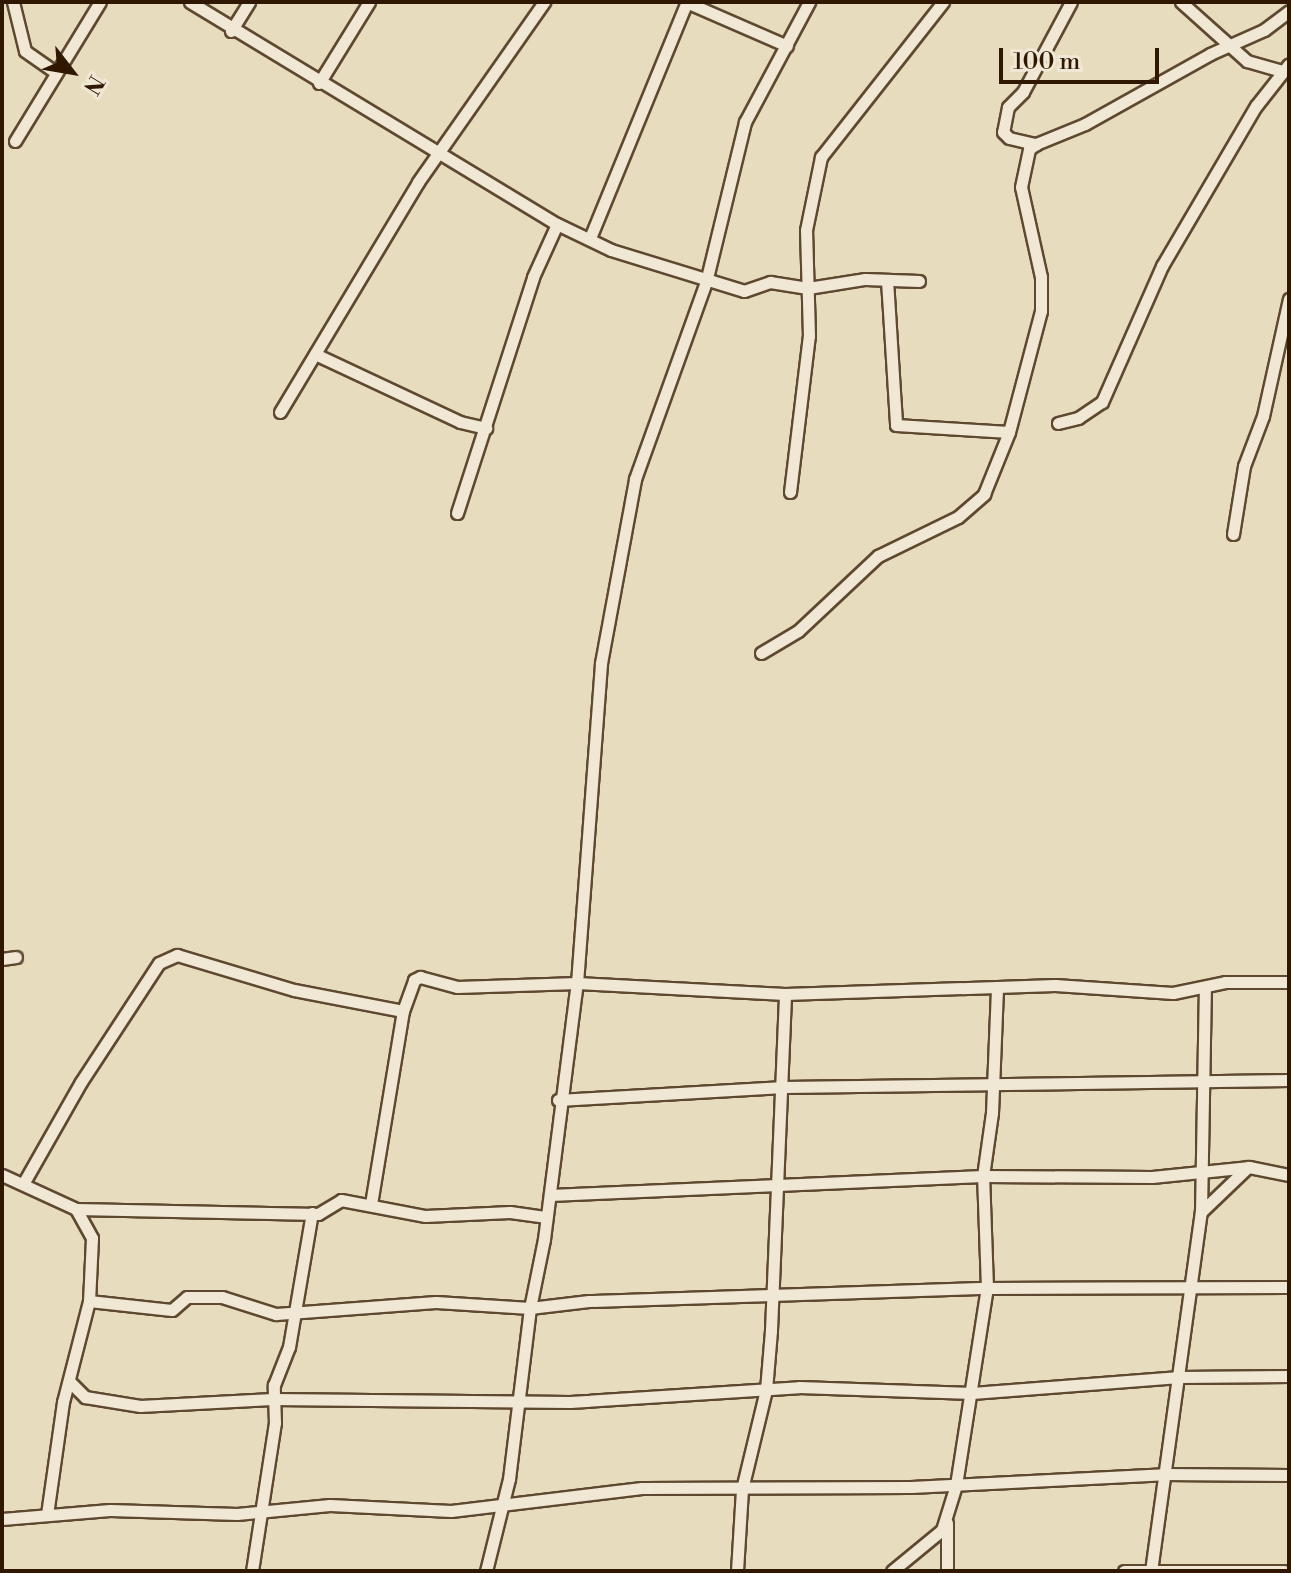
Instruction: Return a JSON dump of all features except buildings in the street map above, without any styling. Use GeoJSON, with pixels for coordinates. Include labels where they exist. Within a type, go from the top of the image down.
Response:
{"type":"FeatureCollection","features":[{"type":"Feature","properties":{"kind":"street"},"geometry":{"type":"LineString","coordinates":[[13,2],[25,51],[56,73]]}},
{"type":"Feature","properties":{"kind":"street"},"geometry":{"type":"LineString","coordinates":[[15,141],[100,2]]}},
{"type":"Feature","properties":{"kind":"street"},"geometry":{"type":"LineString","coordinates":[[190,2],[231,31],[557,224],[590,238],[706,282],[744,291],[770,282],[808,288],[887,280],[919,281]]}},
{"type":"Feature","properties":{"kind":"street"},"geometry":{"type":"LineString","coordinates":[[231,31],[249,2]]}},
{"type":"Feature","properties":{"kind":"street"},"geometry":{"type":"LineString","coordinates":[[319,83],[369,2]]}},
{"type":"Feature","properties":{"kind":"street"},"geometry":{"type":"LineString","coordinates":[[280,412],[418,182],[442,155],[544,2]]}},
{"type":"Feature","properties":{"kind":"street"},"geometry":{"type":"LineString","coordinates":[[590,238],[687,2],[787,46]]}},
{"type":"Feature","properties":{"kind":"street"},"geometry":{"type":"LineString","coordinates":[[486,1571],[502,1506],[530,1308],[550,1195],[558,1100],[577,983],[601,663],[635,479],[706,282],[745,122],[809,2]]}},
{"type":"Feature","properties":{"kind":"street"},"geometry":{"type":"LineString","coordinates":[[790,492],[809,336],[806,230],[821,157],[943,2]]}},
{"type":"Feature","properties":{"kind":"street"},"geometry":{"type":"LineString","coordinates":[[1036,144],[1009,138],[1003,124],[1071,2]]}},
{"type":"Feature","properties":{"kind":"street"},"geometry":{"type":"LineString","coordinates":[[1181,2],[1257,68],[1285,67]]}},
{"type":"Feature","properties":{"kind":"street"},"geometry":{"type":"LineString","coordinates":[[761,653],[798,631],[878,556],[958,517],[984,494],[1009,432],[1041,311],[1041,277],[1021,187],[1029,149],[1085,124],[1289,11]]}},
{"type":"Feature","properties":{"kind":"street"},"geometry":{"type":"LineString","coordinates":[[1058,423],[1078,418],[1102,402],[1162,266],[1285,67]]}},
{"type":"Feature","properties":{"kind":"street"},"geometry":{"type":"LineString","coordinates":[[457,513],[533,277],[557,224]]}},
{"type":"Feature","properties":{"kind":"street"},"geometry":{"type":"LineString","coordinates":[[887,280],[896,425],[1009,432]]}},
{"type":"Feature","properties":{"kind":"street"},"geometry":{"type":"LineString","coordinates":[[1233,534],[1244,466],[1263,416],[1289,299]]}},
{"type":"Feature","properties":{"kind":"street"},"geometry":{"type":"LineString","coordinates":[[315,354],[460,422],[486,428]]}},
{"type":"Feature","properties":{"kind":"street"},"geometry":{"type":"LineString","coordinates":[[23,1184],[81,1082],[159,963],[177,955],[294,990],[403,1011]]}},
{"type":"Feature","properties":{"kind":"street"},"geometry":{"type":"LineString","coordinates":[[2,959],[16,957]]}},
{"type":"Feature","properties":{"kind":"street"},"geometry":{"type":"LineString","coordinates":[[371,1204],[403,1011],[414,980],[420,977],[457,987],[577,983],[785,994],[997,987],[1173,993],[1225,982],[1289,982]]}},
{"type":"Feature","properties":{"kind":"street"},"geometry":{"type":"LineString","coordinates":[[947,1571],[947,1522],[972,1393],[987,1288],[983,1176],[992,1087],[997,987]]}},
{"type":"Feature","properties":{"kind":"street"},"geometry":{"type":"LineString","coordinates":[[1151,1570],[1201,1212],[1205,987]]}},
{"type":"Feature","properties":{"kind":"street"},"geometry":{"type":"LineString","coordinates":[[737,1571],[742,1489],[766,1390],[780,1183],[785,994]]}},
{"type":"Feature","properties":{"kind":"street"},"geometry":{"type":"LineString","coordinates":[[558,1100],[784,1087],[992,1087],[1289,1080]]}},
{"type":"Feature","properties":{"kind":"street"},"geometry":{"type":"LineString","coordinates":[[550,1195],[983,1176],[1152,1177],[1249,1167],[1289,1175]]}},
{"type":"Feature","properties":{"kind":"street"},"geometry":{"type":"LineString","coordinates":[[1201,1212],[1249,1167]]}},
{"type":"Feature","properties":{"kind":"street"},"geometry":{"type":"LineString","coordinates":[[2,1175],[76,1209],[136,1207],[207,1215],[272,1209],[328,1213],[341,1200],[425,1216],[510,1212],[545,1217]]}},
{"type":"Feature","properties":{"kind":"street"},"geometry":{"type":"LineString","coordinates":[[47,1515],[69,1381],[89,1301],[92,1238],[76,1209]]}},
{"type":"Feature","properties":{"kind":"street"},"geometry":{"type":"LineString","coordinates":[[252,1571],[265,1510],[275,1423],[272,1399],[296,1312],[312,1213]]}},
{"type":"Feature","properties":{"kind":"street"},"geometry":{"type":"LineString","coordinates":[[89,1301],[172,1310],[187,1297],[222,1297],[276,1314],[436,1302],[518,1303],[530,1308],[589,1301],[987,1288],[1191,1290],[1289,1287]]}},
{"type":"Feature","properties":{"kind":"street"},"geometry":{"type":"LineString","coordinates":[[69,1381],[85,1397],[140,1406],[272,1399],[519,1401],[799,1387],[972,1393],[1179,1377],[1289,1376]]}},
{"type":"Feature","properties":{"kind":"street"},"geometry":{"type":"LineString","coordinates":[[2,1519],[47,1515],[502,1506],[642,1488],[956,1485],[1164,1474],[1289,1475]]}},
{"type":"Feature","properties":{"kind":"street"},"geometry":{"type":"LineString","coordinates":[[892,1571],[947,1522]]}},
{"type":"Feature","properties":{"kind":"street"},"geometry":{"type":"LineString","coordinates":[[1124,1571],[1284,1571]]}}]}
